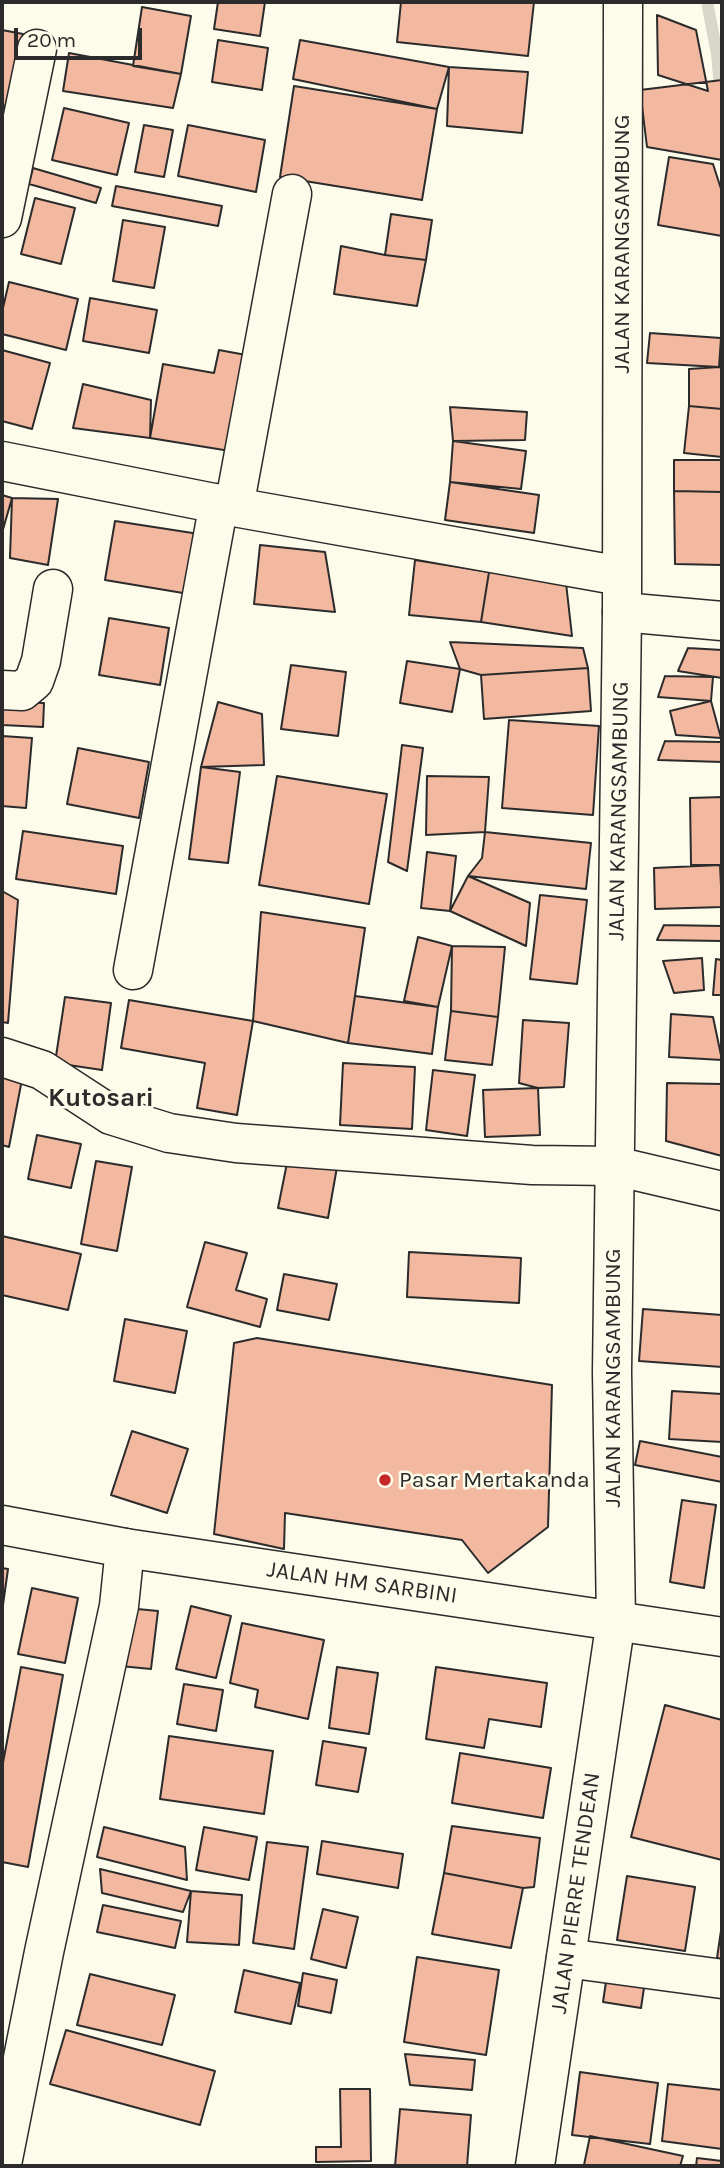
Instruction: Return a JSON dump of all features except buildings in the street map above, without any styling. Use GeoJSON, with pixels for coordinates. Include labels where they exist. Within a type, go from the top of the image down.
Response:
{"type":"FeatureCollection","features":[{"type":"Feature","properties":{"kind":"street","name":"JALAN KARANGSAMBUNG"},"geometry":{"type":"LineString","coordinates":[[616,1620],[612,1386],[621,594],[624,2]]}},
{"type":"Feature","properties":{"kind":"street"},"geometry":{"type":"LineString","coordinates":[[2,218],[37,49]]}},
{"type":"Feature","properties":{"kind":"street"},"geometry":{"type":"LineString","coordinates":[[133,970],[292,194]]}},
{"type":"Feature","properties":{"kind":"street"},"geometry":{"type":"LineString","coordinates":[[2,461],[227,505],[621,594],[722,621]]}},
{"type":"Feature","properties":{"kind":"street"},"geometry":{"type":"LineString","coordinates":[[2,690],[22,691],[34,681],[41,661],[52,589]]}},
{"type":"Feature","properties":{"kind":"street"},"geometry":{"type":"LineString","coordinates":[[2,1057],[42,1070],[111,1115],[169,1133],[236,1143],[532,1165],[615,1166],[722,1191]]}},
{"type":"Feature","properties":{"kind":"street","name":"JALAN HM SARBINI"},"geometry":{"type":"LineString","coordinates":[[2,1525],[125,1548],[616,1620],[674,1632],[722,1637]]}},
{"type":"Feature","properties":{"kind":"street"},"geometry":{"type":"LineString","coordinates":[[2,2164],[11,2065],[119,1606],[125,1548]]}},
{"type":"Feature","properties":{"kind":"street","name":"JALAN PIERRE TENDEAN"},"geometry":{"type":"LineString","coordinates":[[535,2166],[616,1620]]}},
{"type":"Feature","properties":{"kind":"street"},"geometry":{"type":"LineString","coordinates":[[566,1958],[722,1979]]}},
{"type":"Feature","properties":{"kind":"waterway"},"geometry":{"type":"LineString","coordinates":[[707,2],[717,54],[722,109]]}},
{"type":"Feature","properties":{"kind":"place","name":"Pasar Mertakanda"},"geometry":{"type":"Point","coordinates":[385,1480]}},
{"type":"Feature","properties":{"kind":"district","name":"Kutosari"},"geometry":{"type":"Point","coordinates":[101,1099]}}]}
